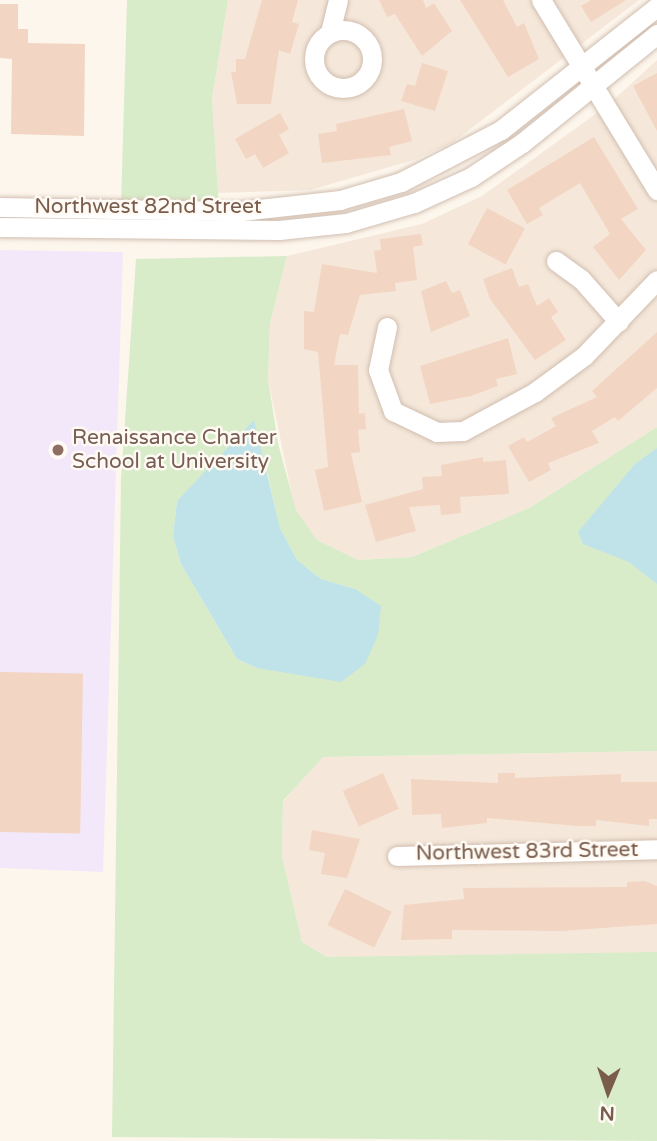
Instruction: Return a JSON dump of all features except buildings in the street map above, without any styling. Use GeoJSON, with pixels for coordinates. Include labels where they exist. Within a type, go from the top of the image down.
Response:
{"type":"FeatureCollection","features":[{"type":"Feature","properties":{"kind":"street"},"geometry":{"type":"LineString","coordinates":[[330,33],[338,0]]}},
{"type":"Feature","properties":{"kind":"street"},"geometry":{"type":"LineString","coordinates":[[541,0],[657,190]]}},
{"type":"Feature","properties":{"kind":"street","name":"Northwest 82nd Street"},"geometry":{"type":"LineString","coordinates":[[0,208],[241,211],[340,200],[401,182],[454,158],[501,130],[657,7]]}},
{"type":"Feature","properties":{"kind":"street","name":"Northwest 82nd Street"},"geometry":{"type":"LineString","coordinates":[[0,227],[279,230],[346,223],[414,203],[471,177],[594,86],[657,34]]}},
{"type":"Feature","properties":{"kind":"street"},"geometry":{"type":"LineString","coordinates":[[556,261],[581,279],[619,322]]}},
{"type":"Feature","properties":{"kind":"street"},"geometry":{"type":"LineString","coordinates":[[387,327],[378,370],[382,390],[393,411],[437,432],[463,431],[535,392],[619,322],[657,280]]}},
{"type":"Feature","properties":{"kind":"street","name":"Northwest 83rd Street"},"geometry":{"type":"LineString","coordinates":[[397,856],[657,849]]}},
{"type":"Feature","properties":{"kind":"shaded area"},"geometry":{"type":"Polygon","coordinates":[[[228,0],[639,0],[452,143],[414,160],[310,190],[218,193],[212,99],[228,0]]]}},
{"type":"Feature","properties":{"kind":"shaded area"},"geometry":{"type":"Polygon","coordinates":[[[657,60],[657,427],[529,508],[412,557],[358,560],[317,540],[295,510],[268,379],[270,324],[287,256],[422,224],[482,196],[608,105],[657,60]]]}},
{"type":"Feature","properties":{"kind":"shaded area","name":"Renaissance Charter School at University"},"geometry":{"type":"Polygon","coordinates":[[[0,250],[123,252],[103,872],[0,868],[0,250]]]}},
{"type":"Feature","properties":{"kind":"shaded area"},"geometry":{"type":"Polygon","coordinates":[[[657,751],[657,953],[351,971],[302,942],[282,856],[283,802],[322,757],[657,751]]]}},
{"type":"Feature","properties":{"kind":"green space"},"geometry":{"type":"Polygon","coordinates":[[[127,0],[228,0],[212,99],[219,206],[121,206],[127,0]]]}},
{"type":"Feature","properties":{"kind":"green space"},"geometry":{"type":"Polygon","coordinates":[[[287,256],[270,324],[268,379],[278,443],[296,510],[317,540],[358,560],[412,557],[529,508],[657,427],[657,751],[323,757],[283,801],[282,856],[302,942],[327,957],[657,952],[657,1141],[112,1137],[121,479],[136,259],[287,256]],[[211,467],[177,501],[173,536],[181,564],[237,659],[257,668],[298,672],[355,589],[321,579],[297,560],[280,528],[266,468],[211,467]]]}},
{"type":"Feature","properties":{"kind":"water"},"geometry":{"type":"Polygon","coordinates":[[[254,420],[280,528],[297,560],[321,579],[355,589],[381,606],[378,635],[365,664],[341,682],[257,668],[237,659],[181,564],[173,536],[177,501],[254,420]]]}},
{"type":"Feature","properties":{"kind":"water"},"geometry":{"type":"Polygon","coordinates":[[[657,448],[657,584],[629,562],[583,544],[578,532],[635,464],[657,448]]]}},
{"type":"Feature","properties":{"kind":"place","name":"Renaissance Charter School at University"},"geometry":{"type":"Point","coordinates":[58,450]}}]}
